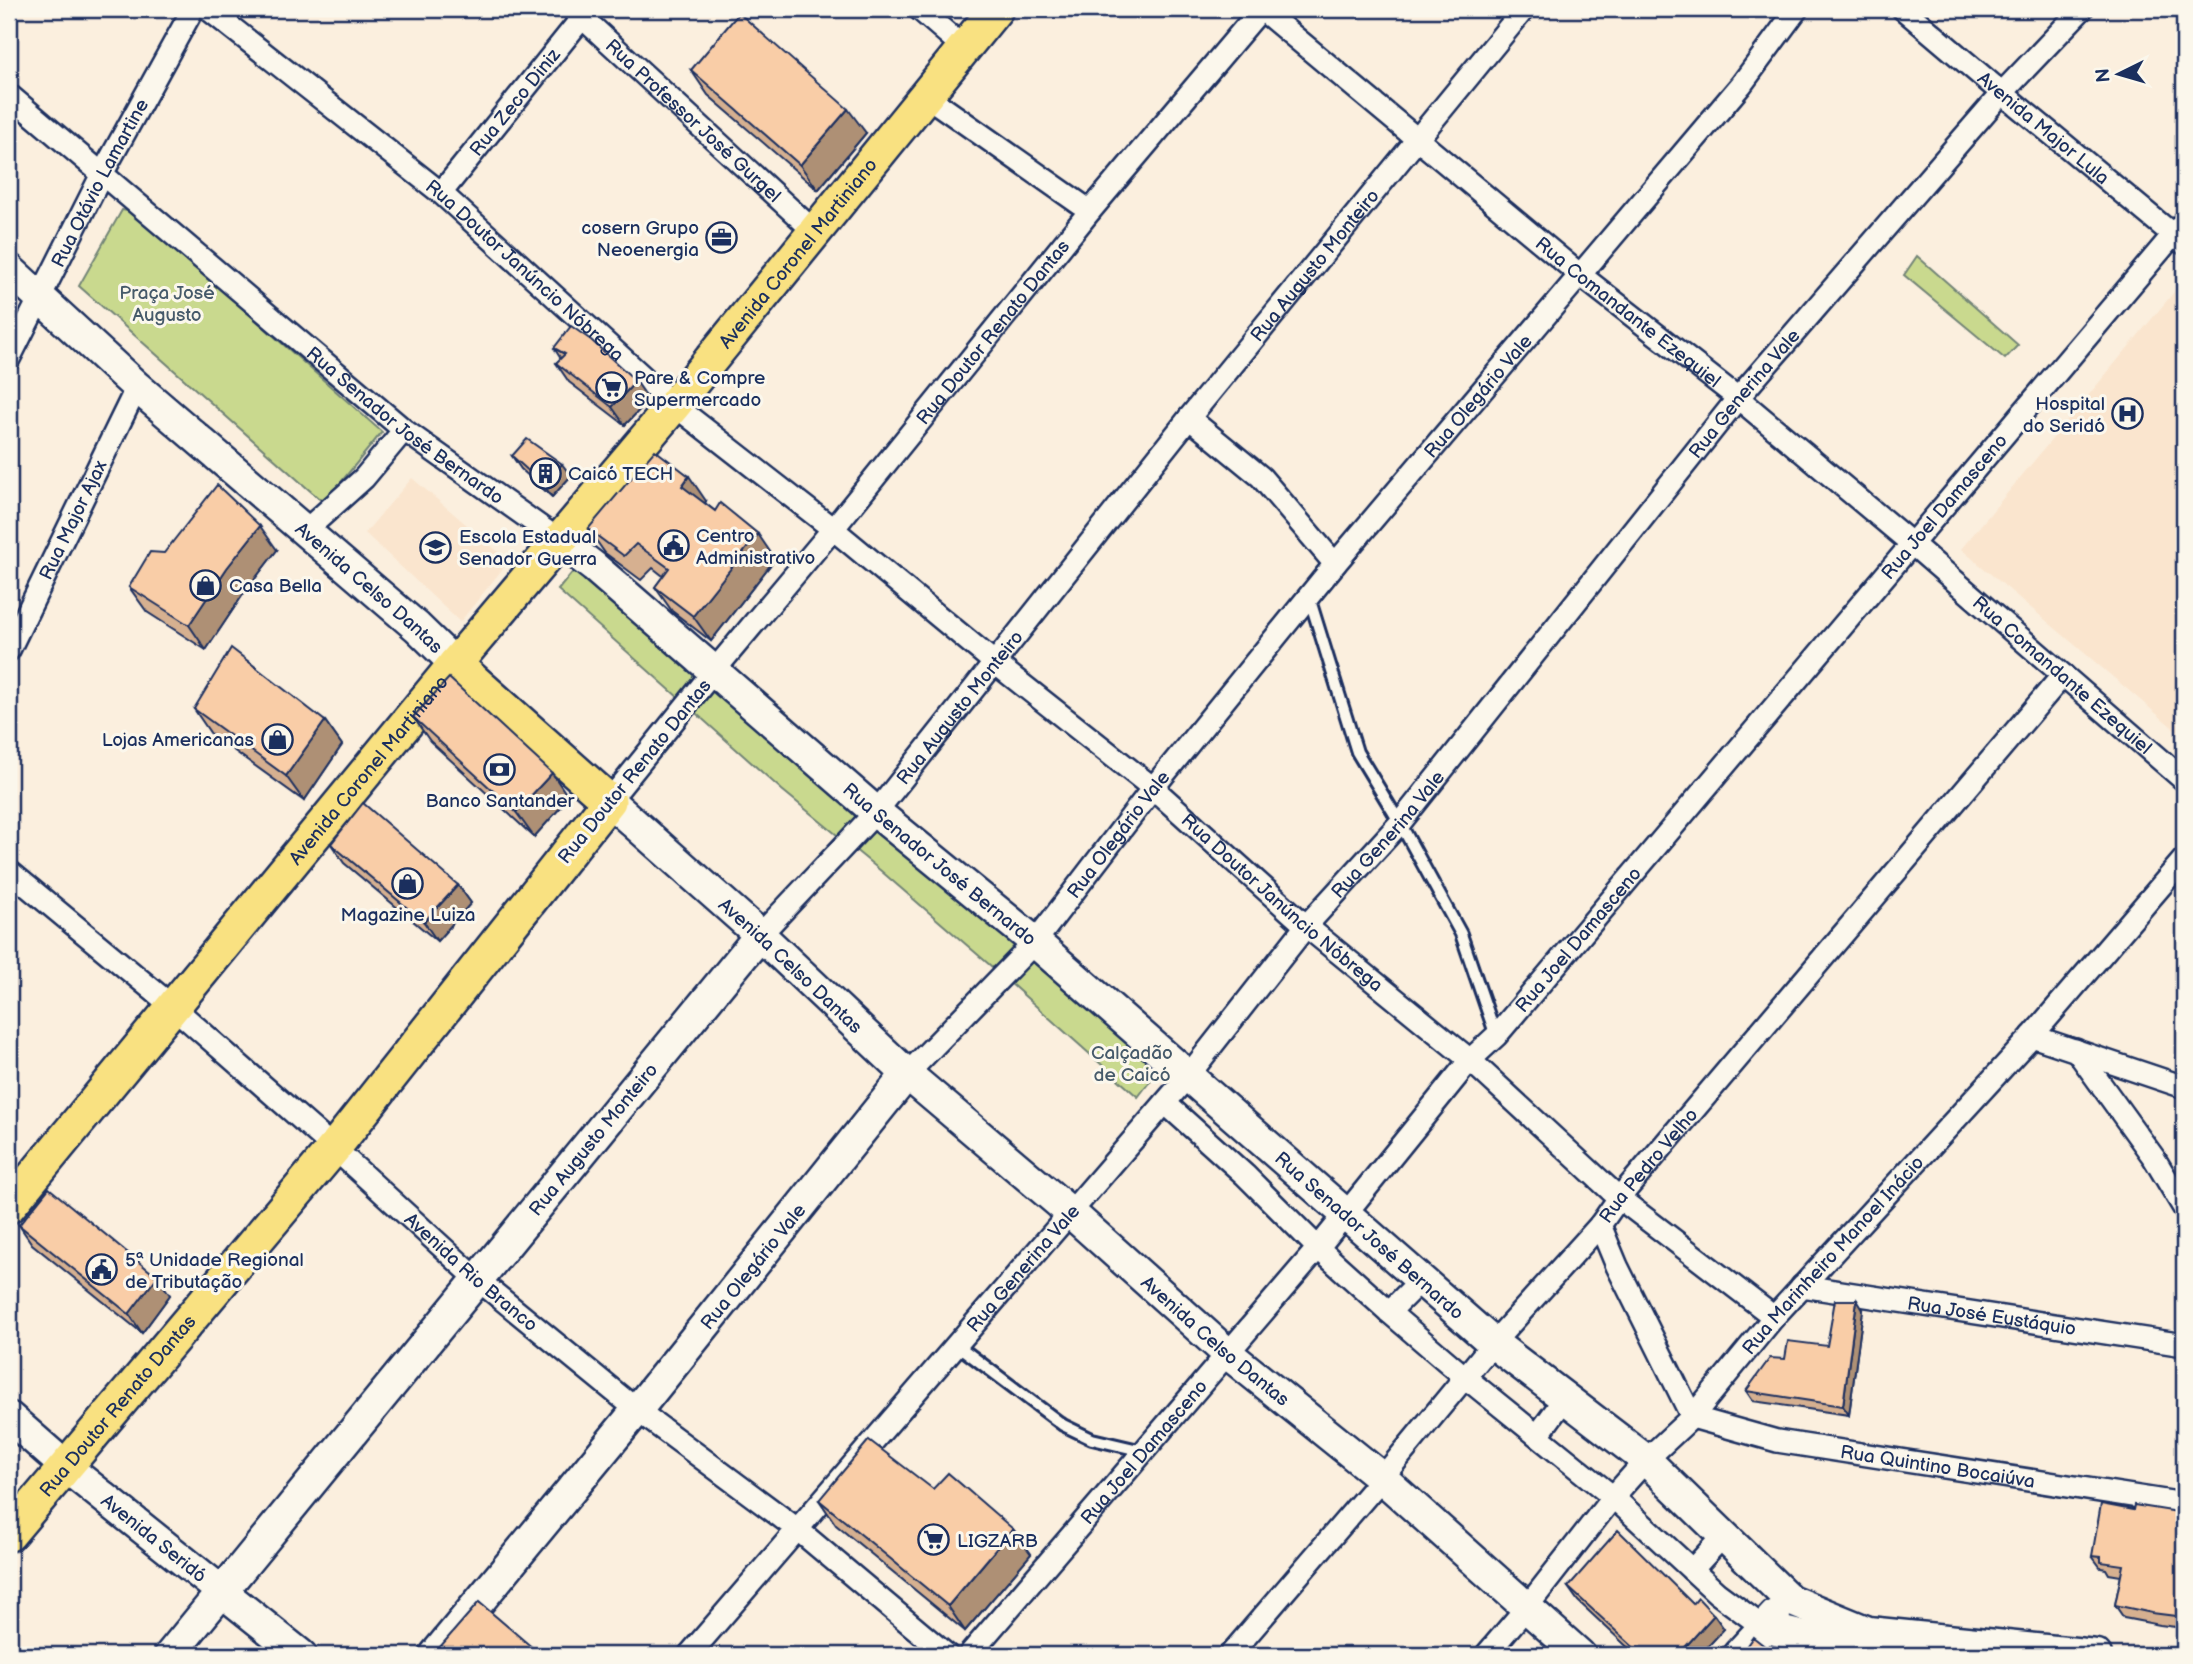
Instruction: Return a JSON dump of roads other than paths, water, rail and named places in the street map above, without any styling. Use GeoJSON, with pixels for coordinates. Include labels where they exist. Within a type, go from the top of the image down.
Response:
{"type":"FeatureCollection","features":[{"type":"Feature","properties":{"kind":"main road","name":"Avenida Coronel Martiniano"},"geometry":{"type":"LineString","coordinates":[[12,1196],[674,405],[996,9]]}},
{"type":"Feature","properties":{"kind":"main road","name":"Avenida Celso Dantas"},"geometry":{"type":"LineString","coordinates":[[9,269],[137,387],[417,627],[455,664],[760,935],[906,1074],[1071,1213],[1227,1353],[1382,1478],[1580,1655]]}},
{"type":"Feature","properties":{"kind":"main road","name":"Rua Senador José Bernardo"},"geometry":{"type":"LineString","coordinates":[[559,540],[594,567],[876,812],[1035,942],[1493,1343],[1646,1460],[1790,1600],[1820,1637]]}},
{"type":"Feature","properties":{"kind":"main road","name":"Rua Doutor Renato Dantas"},"geometry":{"type":"LineString","coordinates":[[9,1534],[334,1148],[609,801]]}},
{"type":"Feature","properties":{"kind":"main road","name":"Rua Augusto Monteiro"},"geometry":{"type":"LineString","coordinates":[[170,1655],[760,935]]}},
{"type":"Feature","properties":{"kind":"main road","name":"Rua Olegário Vale"},"geometry":{"type":"LineString","coordinates":[[435,1655],[637,1410],[906,1074]]}},
{"type":"Feature","properties":{"kind":"main road","name":"Avenida Seridó"},"geometry":{"type":"LineString","coordinates":[[9,1417],[301,1655]]}},
{"type":"Feature","properties":{"kind":"main road"},"geometry":{"type":"LineString","coordinates":[[1738,1655],[1790,1600]]}},
{"type":"Feature","properties":{"kind":"main road","name":"Rua Senador José Bernardo"},"geometry":{"type":"LineString","coordinates":[[1763,1627],[1820,1637],[1868,1632],[2096,1655]]}},
{"type":"Feature","properties":{"kind":"street","name":"Rua Otávio Lamartine"},"geometry":{"type":"LineString","coordinates":[[9,359],[102,174],[193,9]]}},
{"type":"Feature","properties":{"kind":"street","name":"Rua Doutor Janúncio Nóbrega"},"geometry":{"type":"LineString","coordinates":[[208,9],[441,193],[674,405],[833,529],[995,663],[1153,788],[1306,926],[1470,1060],[1619,1198],[1774,1317]]}},
{"type":"Feature","properties":{"kind":"street"},"geometry":{"type":"LineString","coordinates":[[919,9],[963,47]]}},
{"type":"Feature","properties":{"kind":"street","name":"Rua Comandante Ezequiel"},"geometry":{"type":"LineString","coordinates":[[1261,9],[1579,274],[1738,398],[1911,543],[2184,780]]}},
{"type":"Feature","properties":{"kind":"street","name":"Rua Doutor Renato Dantas"},"geometry":{"type":"LineString","coordinates":[[609,801],[1090,211],[1261,9]]}},
{"type":"Feature","properties":{"kind":"street","name":"Rua Augusto Monteiro"},"geometry":{"type":"LineString","coordinates":[[760,935],[876,812],[1189,418],[1524,9]]}},
{"type":"Feature","properties":{"kind":"street","name":"Rua Olegário Vale"},"geometry":{"type":"LineString","coordinates":[[906,1074],[1035,942],[1153,788],[1335,564],[1741,85],[1797,9]]}},
{"type":"Feature","properties":{"kind":"street","name":"Avenida Major Lula"},"geometry":{"type":"LineString","coordinates":[[1903,9],[2002,93],[2180,234]]}},
{"type":"Feature","properties":{"kind":"street","name":"Rua Generina Vale"},"geometry":{"type":"LineString","coordinates":[[689,1655],[1188,1076],[1306,926],[1400,823],[1738,398],[2002,93],[2082,9]]}},
{"type":"Feature","properties":{"kind":"street","name":"Rua Zeco Diniz"},"geometry":{"type":"LineString","coordinates":[[441,193],[582,11]]}},
{"type":"Feature","properties":{"kind":"street","name":"Rua Professor José Gurgel"},"geometry":{"type":"LineString","coordinates":[[582,11],[815,232]]}},
{"type":"Feature","properties":{"kind":"street","name":"Rua Senador José Bernardo"},"geometry":{"type":"LineString","coordinates":[[9,95],[404,430],[559,540]]}},
{"type":"Feature","properties":{"kind":"street"},"geometry":{"type":"LineString","coordinates":[[925,95],[1090,211]]}},
{"type":"Feature","properties":{"kind":"street","name":"Rua Joel Damasceno"},"geometry":{"type":"LineString","coordinates":[[970,1655],[1318,1248],[1470,1060],[1496,1036],[1911,543],[2180,234]]}},
{"type":"Feature","properties":{"kind":"street","name":"Rua Major Ajax"},"geometry":{"type":"LineString","coordinates":[[9,650],[137,387]]}},
{"type":"Feature","properties":{"kind":"street"},"geometry":{"type":"LineString","coordinates":[[1189,418],[1261,477],[1335,564]]}},
{"type":"Feature","properties":{"kind":"street"},"geometry":{"type":"LineString","coordinates":[[305,531],[364,478],[404,430]]}},
{"type":"Feature","properties":{"kind":"street","name":"Rua Pedro Velho"},"geometry":{"type":"LineString","coordinates":[[1230,1655],[1382,1478],[1493,1343],[1600,1225],[1619,1198],[2063,675]]}},
{"type":"Feature","properties":{"kind":"street","name":"Rua Marinheiro Manoel Inácio"},"geometry":{"type":"LineString","coordinates":[[1486,1655],[1613,1497],[1646,1460],[1692,1417],[1774,1317],[2032,1035],[2184,859]]}},
{"type":"Feature","properties":{"kind":"street","name":"Avenida Rio Branco"},"geometry":{"type":"LineString","coordinates":[[9,871],[172,1006],[334,1148],[477,1279],[637,1410],[797,1529],[947,1655]]}},
{"type":"Feature","properties":{"kind":"street"},"geometry":{"type":"LineString","coordinates":[[2032,1035],[2184,1087]]}},
{"type":"Feature","properties":{"kind":"street"},"geometry":{"type":"LineString","coordinates":[[2076,1050],[2147,1148],[2184,1208]]}},
{"type":"Feature","properties":{"kind":"street","name":"Rua Senador José Bernardo"},"geometry":{"type":"LineString","coordinates":[[1165,1103],[1389,1312],[1613,1497],[1717,1593],[1763,1627]]}},
{"type":"Feature","properties":{"kind":"street"},"geometry":{"type":"LineString","coordinates":[[1245,1175],[1269,1148]]}},
{"type":"Feature","properties":{"kind":"street"},"geometry":{"type":"LineString","coordinates":[[1600,1225],[1623,1278],[1692,1417]]}},
{"type":"Feature","properties":{"kind":"street"},"geometry":{"type":"LineString","coordinates":[[1389,1312],[1420,1280]]}},
{"type":"Feature","properties":{"kind":"street","name":"Rua José Eustáquio"},"geometry":{"type":"LineString","coordinates":[[1802,1286],[2184,1345]]}},
{"type":"Feature","properties":{"kind":"street"},"geometry":{"type":"LineString","coordinates":[[1538,1435],[1565,1398]]}},
{"type":"Feature","properties":{"kind":"street","name":"Rua Quintino Bocaiúva"},"geometry":{"type":"LineString","coordinates":[[1692,1417],[1777,1441],[2184,1504]]}},
{"type":"Feature","properties":{"kind":"street"},"geometry":{"type":"LineString","coordinates":[[1692,1570],[1723,1536]]}},
{"type":"Feature","properties":{"kind":"lane"},"geometry":{"type":"LineString","coordinates":[[1309,596],[1357,752],[1400,823],[1461,934],[1496,1036]]}},
{"type":"Feature","properties":{"kind":"lane"},"geometry":{"type":"LineString","coordinates":[[957,1345],[1063,1425],[1107,1444],[1143,1451]]}},
{"type":"Feature","properties":{"kind":"place","name":"cosern Grupo Neoenergia"},"geometry":{"type":"Point","coordinates":[722,238]}},
{"type":"Feature","properties":{"kind":"place","name":"Pare & Compre Supermercado"},"geometry":{"type":"Point","coordinates":[611,388]}},
{"type":"Feature","properties":{"kind":"place","name":"Hospital do Seridó"},"geometry":{"type":"Point","coordinates":[2128,414]}},
{"type":"Feature","properties":{"kind":"place","name":"Caicó TECH"},"geometry":{"type":"Point","coordinates":[545,473]}},
{"type":"Feature","properties":{"kind":"place","name":"Centro Administrativo"},"geometry":{"type":"Point","coordinates":[673,546]}},
{"type":"Feature","properties":{"kind":"place","name":"Escola Estadual Senador Guerra"},"geometry":{"type":"Point","coordinates":[436,547]}},
{"type":"Feature","properties":{"kind":"place","name":"Casa Bella"},"geometry":{"type":"Point","coordinates":[206,585]}},
{"type":"Feature","properties":{"kind":"place","name":"Lojas Americanas"},"geometry":{"type":"Point","coordinates":[277,739]}},
{"type":"Feature","properties":{"kind":"place","name":"Banco Santander"},"geometry":{"type":"Point","coordinates":[500,769]}},
{"type":"Feature","properties":{"kind":"place","name":"Magazine Luiza"},"geometry":{"type":"Point","coordinates":[408,883]}},
{"type":"Feature","properties":{"kind":"place","name":"5ª Unidade Regional de Tributação"},"geometry":{"type":"Point","coordinates":[102,1270]}},
{"type":"Feature","properties":{"kind":"place","name":"LIGZARB"},"geometry":{"type":"Point","coordinates":[934,1540]}},
{"type":"Feature","properties":{"kind":"park label","name":"Praça José Augusto"},"geometry":{"type":"Point","coordinates":[167,303]}},
{"type":"Feature","properties":{"kind":"park label","name":"Calçadão de Caicó"},"geometry":{"type":"Point","coordinates":[1132,1063]}}]}
